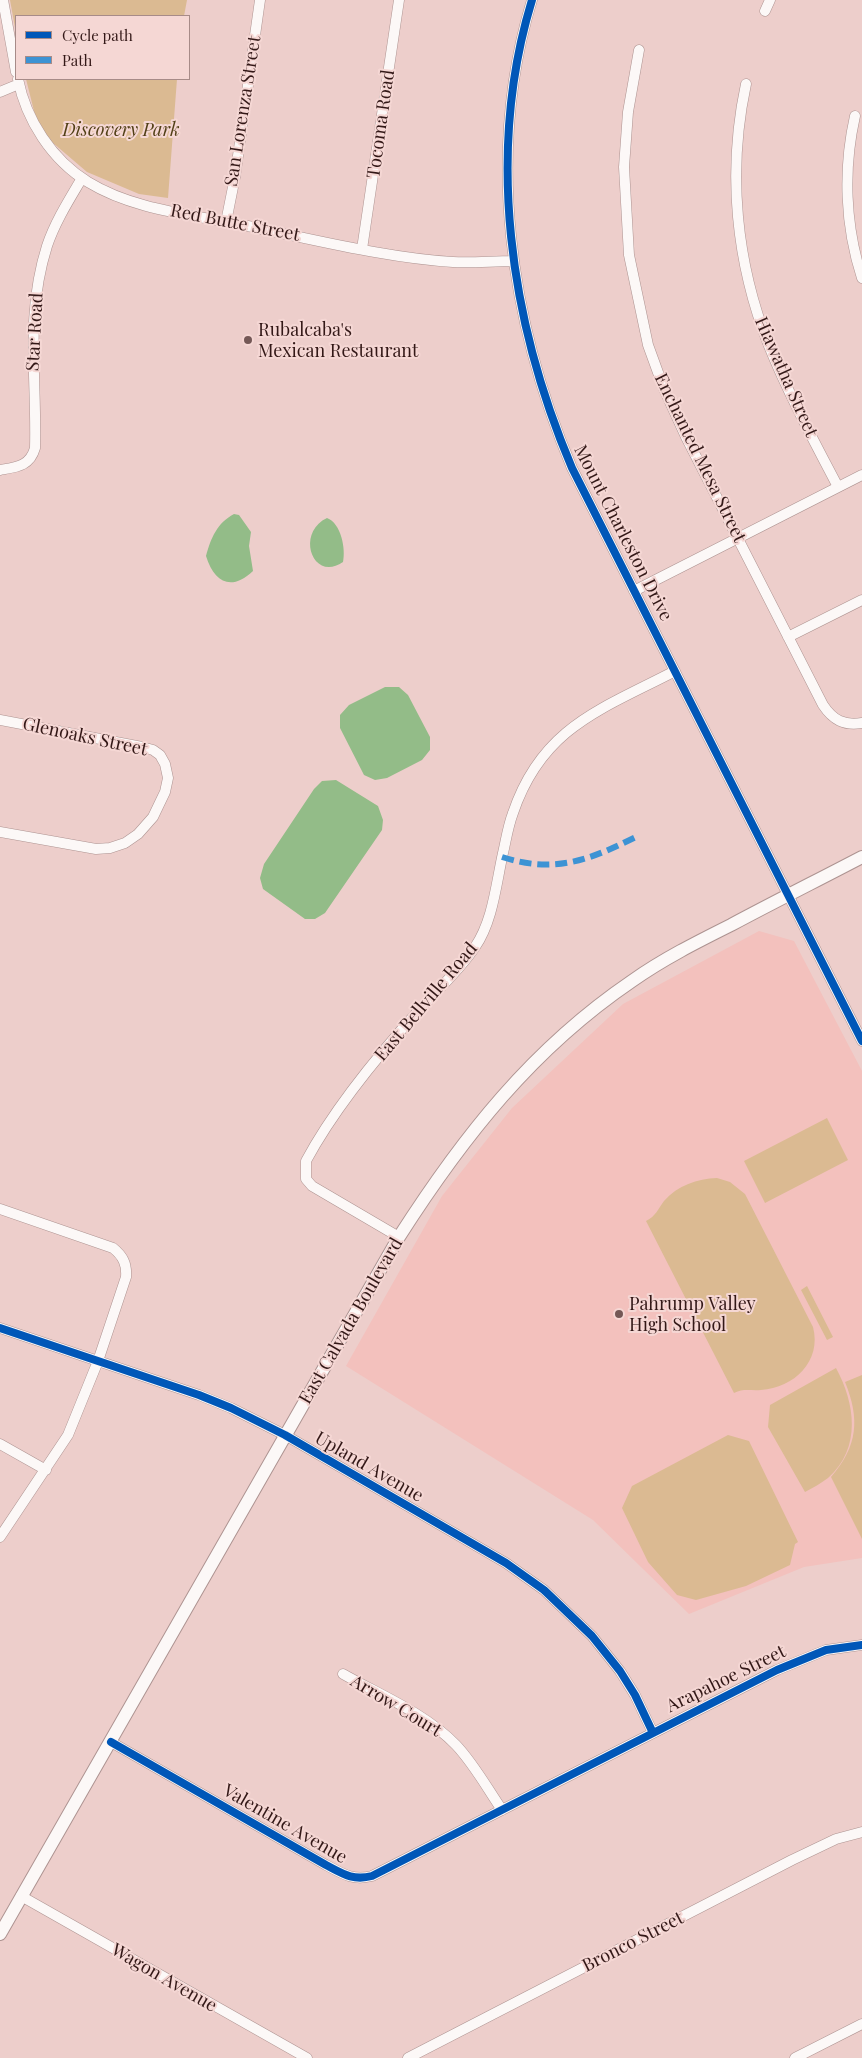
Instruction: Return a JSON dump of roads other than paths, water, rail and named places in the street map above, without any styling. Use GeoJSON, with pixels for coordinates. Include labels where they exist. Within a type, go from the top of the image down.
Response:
{"type":"FeatureCollection","features":[{"type":"Feature","properties":{"kind":"main road","name":"East Calvada Boulevard"},"geometry":{"type":"LineString","coordinates":[[0,1934],[398,1237],[439,1174],[469,1134],[507,1090],[545,1051],[631,981],[694,944],[862,857]]}},
{"type":"Feature","properties":{"kind":"street"},"geometry":{"type":"LineString","coordinates":[[2,0],[15,67]]}},
{"type":"Feature","properties":{"kind":"street","name":"San Lorenza Street"},"geometry":{"type":"LineString","coordinates":[[226,222],[235,177],[260,0]]}},
{"type":"Feature","properties":{"kind":"street","name":"Tocoma Road"},"geometry":{"type":"LineString","coordinates":[[362,249],[399,0]]}},
{"type":"Feature","properties":{"kind":"street","name":"Mount Charleston Drive"},"geometry":{"type":"LineString","coordinates":[[532,0],[521,38],[510,130],[508,177],[513,261],[527,336],[553,424],[572,468],[862,1041]]}},
{"type":"Feature","properties":{"kind":"street"},"geometry":{"type":"LineString","coordinates":[[764,11],[770,0]]}},
{"type":"Feature","properties":{"kind":"street","name":"Enchanted Mesa Street"},"geometry":{"type":"LineString","coordinates":[[639,50],[628,112],[624,167],[626,226],[638,304],[648,345],[664,389],[823,705],[830,716],[842,723],[862,723]]}},
{"type":"Feature","properties":{"kind":"street"},"geometry":{"type":"LineString","coordinates":[[0,92],[18,81]]}},
{"type":"Feature","properties":{"kind":"street","name":"Red Butte Street"},"geometry":{"type":"LineString","coordinates":[[18,81],[32,120],[46,143],[66,166],[82,178],[122,199],[362,249],[453,262],[513,261]]}},
{"type":"Feature","properties":{"kind":"street","name":"Hiawatha Street"},"geometry":{"type":"LineString","coordinates":[[746,84],[739,121],[736,190],[745,267],[769,346],[838,487]]}},
{"type":"Feature","properties":{"kind":"street"},"geometry":{"type":"LineString","coordinates":[[855,116],[847,170],[848,196],[855,253],[862,278]]}},
{"type":"Feature","properties":{"kind":"street","name":"Star Road"},"geometry":{"type":"LineString","coordinates":[[0,470],[18,467],[28,462],[35,448],[33,314],[38,280],[47,245],[59,217],[82,178]]}},
{"type":"Feature","properties":{"kind":"street"},"geometry":{"type":"LineString","coordinates":[[634,591],[862,475]]}},
{"type":"Feature","properties":{"kind":"street"},"geometry":{"type":"LineString","coordinates":[[788,637],[862,600]]}},
{"type":"Feature","properties":{"kind":"street","name":"East Bellville Road"},"geometry":{"type":"LineString","coordinates":[[398,1237],[312,1186],[306,1179],[306,1161],[374,1063],[420,1009],[460,968],[476,946],[492,906],[513,814],[532,771],[539,760],[572,726],[675,671]]}},
{"type":"Feature","properties":{"kind":"street","name":"Glenoaks Street"},"geometry":{"type":"LineString","coordinates":[[0,720],[154,750],[166,764],[168,778],[165,792],[153,817],[138,834],[124,843],[110,848],[96,849],[0,832]]}},
{"type":"Feature","properties":{"kind":"street"},"geometry":{"type":"LineString","coordinates":[[0,1209],[101,1243],[120,1254],[127,1268],[126,1277],[98,1361],[78,1414],[46,1470],[0,1537]]}},
{"type":"Feature","properties":{"kind":"street","name":"Upland Avenue"},"geometry":{"type":"LineString","coordinates":[[0,1328],[199,1395],[286,1435],[506,1563],[544,1590],[581,1624],[620,1671],[635,1695],[653,1732]]}},
{"type":"Feature","properties":{"kind":"street"},"geometry":{"type":"LineString","coordinates":[[0,1444],[46,1470]]}},
{"type":"Feature","properties":{"kind":"street","name":"Arapahoe Street"},"geometry":{"type":"LineString","coordinates":[[502,1810],[653,1732],[803,1658],[826,1650],[862,1644]]}},
{"type":"Feature","properties":{"kind":"street","name":"Arrow Court"},"geometry":{"type":"LineString","coordinates":[[343,1674],[437,1728],[467,1758],[502,1810]]}},
{"type":"Feature","properties":{"kind":"street","name":"Valentine Avenue"},"geometry":{"type":"LineString","coordinates":[[111,1742],[350,1878],[360,1879],[372,1876],[502,1810]]}},
{"type":"Feature","properties":{"kind":"street","name":"Bronco Street"},"geometry":{"type":"LineString","coordinates":[[408,2058],[792,1860],[836,1839],[862,1832]]}},
{"type":"Feature","properties":{"kind":"street","name":"Wagon Avenue"},"geometry":{"type":"LineString","coordinates":[[21,1896],[307,2058]]}},
{"type":"Feature","properties":{"kind":"street"},"geometry":{"type":"LineString","coordinates":[[795,2058],[862,2024]]}},
{"type":"Feature","properties":{"kind":"place","name":"Rubalcaba's Mexican Restaurant"},"geometry":{"type":"Point","coordinates":[248,340]}},
{"type":"Feature","properties":{"kind":"place","name":"Pahrump Valley High School"},"geometry":{"type":"Point","coordinates":[619,1314]}},
{"type":"Feature","properties":{"kind":"park label","name":"Discovery Park"},"geometry":{"type":"Point","coordinates":[121,130]}}]}
